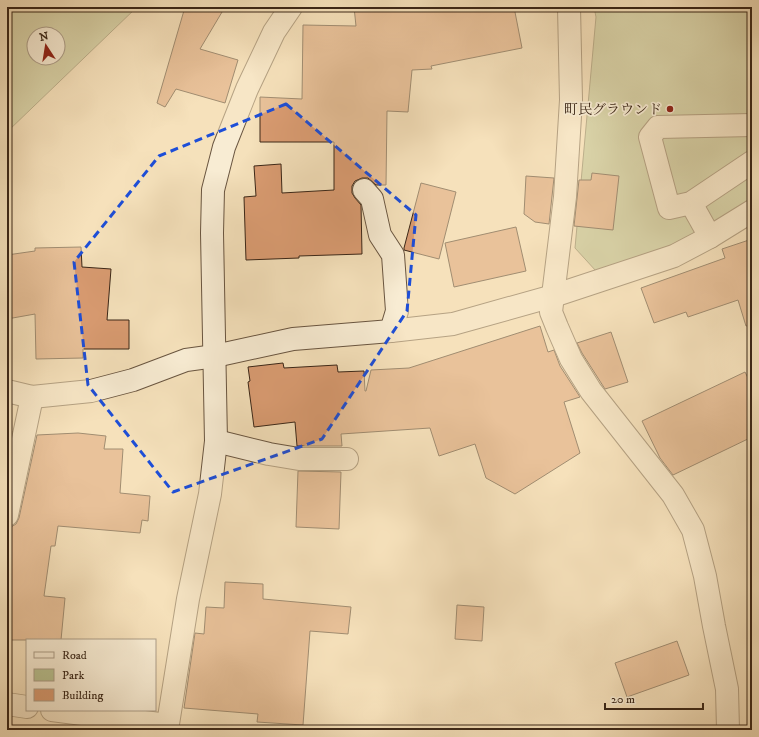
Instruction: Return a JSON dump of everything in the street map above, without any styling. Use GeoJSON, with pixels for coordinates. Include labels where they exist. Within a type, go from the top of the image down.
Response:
{"type":"FeatureCollection","features":[{"type":"Feature","properties":{"kind":"street"},"geometry":{"type":"LineString","coordinates":[[59,711],[167,727],[188,599],[210,494],[216,441],[212,233],[213,190],[224,147],[247,89],[274,32],[291,7]]}},
{"type":"Feature","properties":{"kind":"street"},"geometry":{"type":"LineString","coordinates":[[569,7],[570,107],[565,197],[551,312],[571,359],[591,391],[673,495],[693,530],[705,576],[727,689],[728,730]]}},
{"type":"Feature","properties":{"kind":"street"},"geometry":{"type":"LineString","coordinates":[[752,125],[658,127],[650,137],[669,208],[690,203],[752,162]]}},
{"type":"Feature","properties":{"kind":"street"},"geometry":{"type":"LineString","coordinates":[[364,190],[372,199],[380,235],[393,255],[397,311],[391,331]]}},
{"type":"Feature","properties":{"kind":"street"},"geometry":{"type":"LineString","coordinates":[[690,203],[710,238]]}},
{"type":"Feature","properties":{"kind":"street"},"geometry":{"type":"LineString","coordinates":[[7,391],[32,397],[91,391],[132,380],[186,360],[215,356],[293,339],[453,324],[553,296],[674,256],[710,238],[752,211]]}},
{"type":"Feature","properties":{"kind":"street"},"geometry":{"type":"LineString","coordinates":[[7,515],[32,397]]}},
{"type":"Feature","properties":{"kind":"street"},"geometry":{"type":"LineString","coordinates":[[216,441],[269,454],[299,459],[347,459]]}},
{"type":"Feature","properties":{"kind":"street"},"geometry":{"type":"LineString","coordinates":[[7,704],[26,707]]}},
{"type":"Feature","properties":{"kind":"highlighted area"},"geometry":{"type":"Polygon","coordinates":[[[286,104],[416,215],[407,311],[322,439],[173,492],[88,385],[74,262],[159,156],[286,104]]]}},
{"type":"Feature","properties":{"kind":"green space"},"geometry":{"type":"Polygon","coordinates":[[[7,7],[137,7],[7,132],[7,7]]]}},
{"type":"Feature","properties":{"kind":"green space","name":"町民グラウンド"},"geometry":{"type":"Polygon","coordinates":[[[594,7],[752,7],[752,201],[689,239],[596,271],[575,248],[596,17],[594,7]]]}},
{"type":"Feature","properties":{"kind":"building"},"geometry":{"type":"Polygon","coordinates":[[[185,7],[225,7],[200,49],[238,60],[225,103],[176,89],[165,107],[157,103],[185,7]]]}},
{"type":"Feature","properties":{"kind":"building"},"geometry":{"type":"Polygon","coordinates":[[[354,7],[514,7],[522,48],[431,66],[432,69],[412,70],[408,112],[387,111],[386,185],[376,185],[368,178],[362,178],[355,181],[352,186],[352,193],[361,205],[362,254],[299,256],[299,258],[246,260],[244,197],[256,196],[254,166],[281,164],[282,193],[334,190],[334,142],[260,142],[260,97],[302,99],[303,25],[356,26],[354,7]]]}},
{"type":"Feature","properties":{"kind":"building"},"geometry":{"type":"Polygon","coordinates":[[[592,173],[619,176],[613,230],[574,226],[579,180],[591,180],[592,173]]]}},
{"type":"Feature","properties":{"kind":"building"},"geometry":{"type":"Polygon","coordinates":[[[526,176],[554,178],[549,224],[535,222],[524,214],[526,176]]]}},
{"type":"Feature","properties":{"kind":"building"},"geometry":{"type":"Polygon","coordinates":[[[421,183],[456,192],[439,259],[404,250],[421,183]]]}},
{"type":"Feature","properties":{"kind":"building"},"geometry":{"type":"Polygon","coordinates":[[[516,227],[526,271],[454,287],[445,243],[516,227]]]}},
{"type":"Feature","properties":{"kind":"building"},"geometry":{"type":"Polygon","coordinates":[[[752,239],[752,325],[746,326],[738,300],[688,317],[686,312],[654,323],[641,288],[725,258],[722,249],[752,239]]]}},
{"type":"Feature","properties":{"kind":"building"},"geometry":{"type":"Polygon","coordinates":[[[81,247],[82,267],[111,269],[107,320],[129,320],[129,349],[83,349],[83,358],[36,359],[35,314],[7,319],[7,255],[35,251],[35,248],[81,247]]]}},
{"type":"Feature","properties":{"kind":"building"},"geometry":{"type":"Polygon","coordinates":[[[540,326],[548,352],[554,350],[560,366],[580,397],[564,402],[580,453],[515,494],[486,478],[475,444],[439,456],[430,428],[341,434],[342,446],[297,446],[295,422],[254,427],[248,382],[250,381],[248,367],[283,363],[284,368],[337,365],[338,372],[364,371],[366,391],[371,370],[409,368],[540,326]]]}},
{"type":"Feature","properties":{"kind":"building"},"geometry":{"type":"Polygon","coordinates":[[[611,332],[628,382],[605,389],[577,343],[611,332]]]}},
{"type":"Feature","properties":{"kind":"building"},"geometry":{"type":"Polygon","coordinates":[[[745,372],[752,386],[752,437],[673,475],[660,458],[642,421],[745,372]]]}},
{"type":"Feature","properties":{"kind":"building"},"geometry":{"type":"Polygon","coordinates":[[[7,430],[12,431],[7,455],[7,430]]]}},
{"type":"Feature","properties":{"kind":"building"},"geometry":{"type":"Polygon","coordinates":[[[78,433],[106,436],[104,449],[123,449],[120,493],[150,496],[148,521],[142,520],[140,533],[58,526],[55,546],[51,546],[44,596],[65,598],[61,639],[7,640],[7,527],[11,527],[16,524],[19,518],[37,435],[78,433]]]}},
{"type":"Feature","properties":{"kind":"building"},"geometry":{"type":"Polygon","coordinates":[[[298,471],[341,472],[339,529],[296,527],[298,471]]]}},
{"type":"Feature","properties":{"kind":"building"},"geometry":{"type":"Polygon","coordinates":[[[225,582],[263,584],[263,599],[351,607],[348,634],[310,631],[303,725],[257,722],[258,714],[184,708],[195,633],[204,634],[206,607],[224,608],[225,582]]]}},
{"type":"Feature","properties":{"kind":"building"},"geometry":{"type":"Polygon","coordinates":[[[457,605],[484,607],[482,641],[455,639],[457,605]]]}},
{"type":"Feature","properties":{"kind":"building"},"geometry":{"type":"Polygon","coordinates":[[[677,641],[689,675],[627,697],[615,663],[677,641]]]}},
{"type":"Feature","properties":{"kind":"place","name":"町民グラウンド"},"geometry":{"type":"Point","coordinates":[670,109]}}]}
